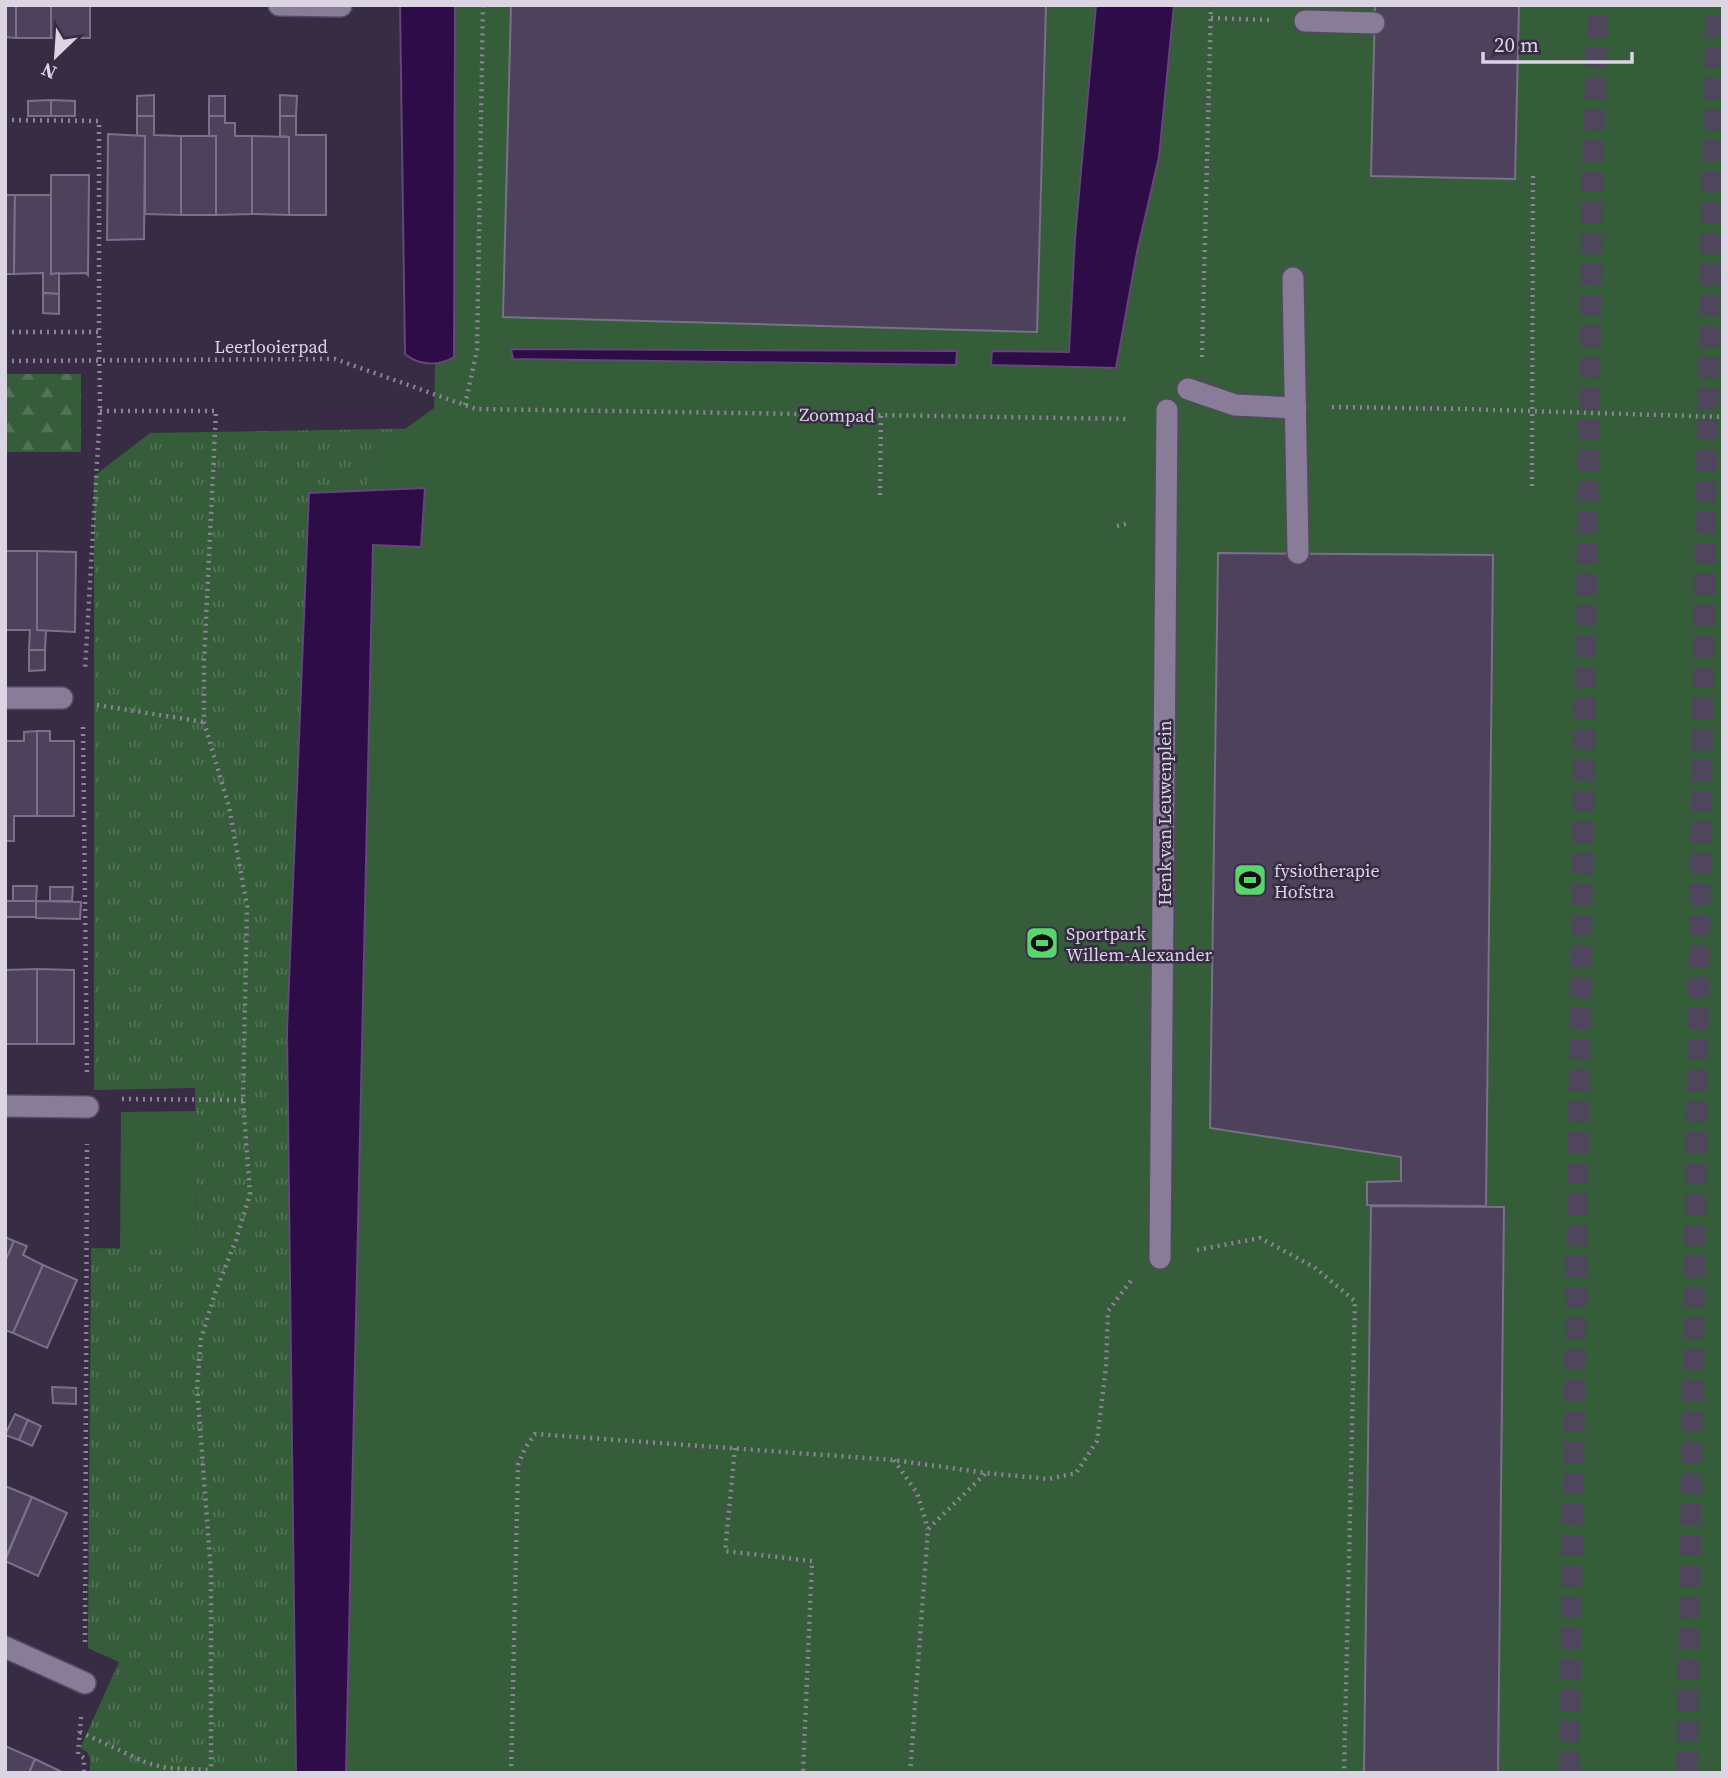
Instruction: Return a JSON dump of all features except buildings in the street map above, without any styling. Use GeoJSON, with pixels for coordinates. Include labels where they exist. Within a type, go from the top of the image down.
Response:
{"type":"FeatureCollection","features":[{"type":"Feature","properties":{"kind":"street"},"geometry":{"type":"LineString","coordinates":[[279,5],[341,6]]}},
{"type":"Feature","properties":{"kind":"street"},"geometry":{"type":"LineString","coordinates":[[1305,21],[1374,23]]}},
{"type":"Feature","properties":{"kind":"street"},"geometry":{"type":"LineString","coordinates":[[1293,278],[1298,554]]}},
{"type":"Feature","properties":{"kind":"street"},"geometry":{"type":"LineString","coordinates":[[1188,389],[1235,405],[1296,408]]}},
{"type":"Feature","properties":{"kind":"street","name":"Henk van Leuwenplein"},"geometry":{"type":"LineString","coordinates":[[1160,1258],[1167,410]]}},
{"type":"Feature","properties":{"kind":"street"},"geometry":{"type":"LineString","coordinates":[[5,698],[62,698]]}},
{"type":"Feature","properties":{"kind":"street"},"geometry":{"type":"LineString","coordinates":[[5,1106],[88,1107]]}},
{"type":"Feature","properties":{"kind":"street"},"geometry":{"type":"LineString","coordinates":[[5,1647],[85,1683]]}},
{"type":"Feature","properties":{"kind":"path"},"geometry":{"type":"LineString","coordinates":[[465,405],[477,350],[483,5]]}},
{"type":"Feature","properties":{"kind":"path"},"geometry":{"type":"LineString","coordinates":[[1188,389],[1203,355],[1211,5]]}},
{"type":"Feature","properties":{"kind":"path"},"geometry":{"type":"LineString","coordinates":[[1211,18],[1305,21]]}},
{"type":"Feature","properties":{"kind":"path"},"geometry":{"type":"LineString","coordinates":[[5,120],[99,121],[99,360]]}},
{"type":"Feature","properties":{"kind":"path"},"geometry":{"type":"LineString","coordinates":[[1532,486],[1533,172]]}},
{"type":"Feature","properties":{"kind":"path"},"geometry":{"type":"LineString","coordinates":[[5,332],[99,332]]}},
{"type":"Feature","properties":{"kind":"path","name":"Leerlooierpad"},"geometry":{"type":"LineString","coordinates":[[5,361],[335,359],[476,409]]}},
{"type":"Feature","properties":{"kind":"path"},"geometry":{"type":"LineString","coordinates":[[1347,407],[1723,417]]}},
{"type":"Feature","properties":{"kind":"path","name":"Zoompad"},"geometry":{"type":"LineString","coordinates":[[476,409],[1139,419],[1167,410]]}},
{"type":"Feature","properties":{"kind":"path"},"geometry":{"type":"LineString","coordinates":[[80,1732],[147,1763],[168,1768],[211,1771],[211,1572],[197,1387],[201,1339],[250,1194],[243,1100],[247,906],[229,807],[204,722],[204,648],[216,411],[100,411]]}},
{"type":"Feature","properties":{"kind":"path"},"geometry":{"type":"LineString","coordinates":[[880,495],[881,415]]}},
{"type":"Feature","properties":{"kind":"path"},"geometry":{"type":"LineString","coordinates":[[1117,526],[1128,523]]}},
{"type":"Feature","properties":{"kind":"path"},"geometry":{"type":"LineString","coordinates":[[94,705],[204,722]]}},
{"type":"Feature","properties":{"kind":"path"},"geometry":{"type":"LineString","coordinates":[[88,1107],[120,1099],[243,1100]]}},
{"type":"Feature","properties":{"kind":"path"},"geometry":{"type":"LineString","coordinates":[[512,1773],[518,1465],[535,1434],[894,1460],[1049,1479],[1076,1473],[1097,1441],[1106,1367],[1108,1311],[1130,1280],[1160,1258],[1260,1238],[1314,1267],[1354,1301],[1343,1773]]}},
{"type":"Feature","properties":{"kind":"path"},"geometry":{"type":"LineString","coordinates":[[734,1448],[725,1551],[812,1561],[803,1773]]}},
{"type":"Feature","properties":{"kind":"path"},"geometry":{"type":"LineString","coordinates":[[894,1460],[917,1493],[929,1529],[910,1773]]}},
{"type":"Feature","properties":{"kind":"path"},"geometry":{"type":"LineString","coordinates":[[929,1529],[986,1473]]}},
{"type":"Feature","properties":{"kind":"green space","name":"Sportpark Willem-Alexander"},"geometry":{"type":"Polygon","coordinates":[[[444,5],[1723,5],[1723,1773],[341,1773],[352,1431],[369,455],[434,408],[444,5]]]}},
{"type":"Feature","properties":{"kind":"green space"},"geometry":{"type":"Polygon","coordinates":[[[5,374],[81,374],[81,452],[5,452],[5,374]]]}},
{"type":"Feature","properties":{"kind":"green space"},"geometry":{"type":"Polygon","coordinates":[[[443,428],[424,488],[309,493],[287,1031],[296,1773],[90,1773],[90,1758],[87,1752],[80,1748],[119,1662],[88,1648],[91,1248],[197,1250],[195,1088],[94,1090],[94,476],[150,433],[443,428]]]}},
{"type":"Feature","properties":{"kind":"green space"},"geometry":{"type":"Polygon","coordinates":[[[196,1111],[197,1251],[120,1249],[121,1112],[196,1111]]]}},
{"type":"Feature","properties":{"kind":"shaded area"},"geometry":{"type":"Polygon","coordinates":[[[400,5],[455,5],[454,357],[436,363],[416,361],[405,354],[400,5]]]}},
{"type":"Feature","properties":{"kind":"shaded area"},"geometry":{"type":"Polygon","coordinates":[[[1096,5],[1174,5],[1159,157],[1137,252],[1116,368],[991,365],[992,351],[1069,352],[1075,238],[1096,5]]]}},
{"type":"Feature","properties":{"kind":"shaded area"},"geometry":{"type":"Polygon","coordinates":[[[511,349],[957,351],[956,365],[513,359],[511,349]]]}},
{"type":"Feature","properties":{"kind":"shaded area"},"geometry":{"type":"Polygon","coordinates":[[[425,488],[421,547],[373,545],[346,1773],[296,1773],[287,1031],[309,493],[425,488]]]}},
{"type":"Feature","properties":{"kind":"tunnel"},"geometry":{"type":"LineString","coordinates":[[1569,1773],[1593,147],[1598,5]]}},
{"type":"Feature","properties":{"kind":"tunnel"},"geometry":{"type":"LineString","coordinates":[[1687,1773],[1716,5]]}},
{"type":"Feature","properties":{"kind":"place","name":"fysiotherapie Hofstra"},"geometry":{"type":"Point","coordinates":[1250,880]}},
{"type":"Feature","properties":{"kind":"place","name":"Sportpark Willem-Alexander"},"geometry":{"type":"Point","coordinates":[1042,943]}}]}
